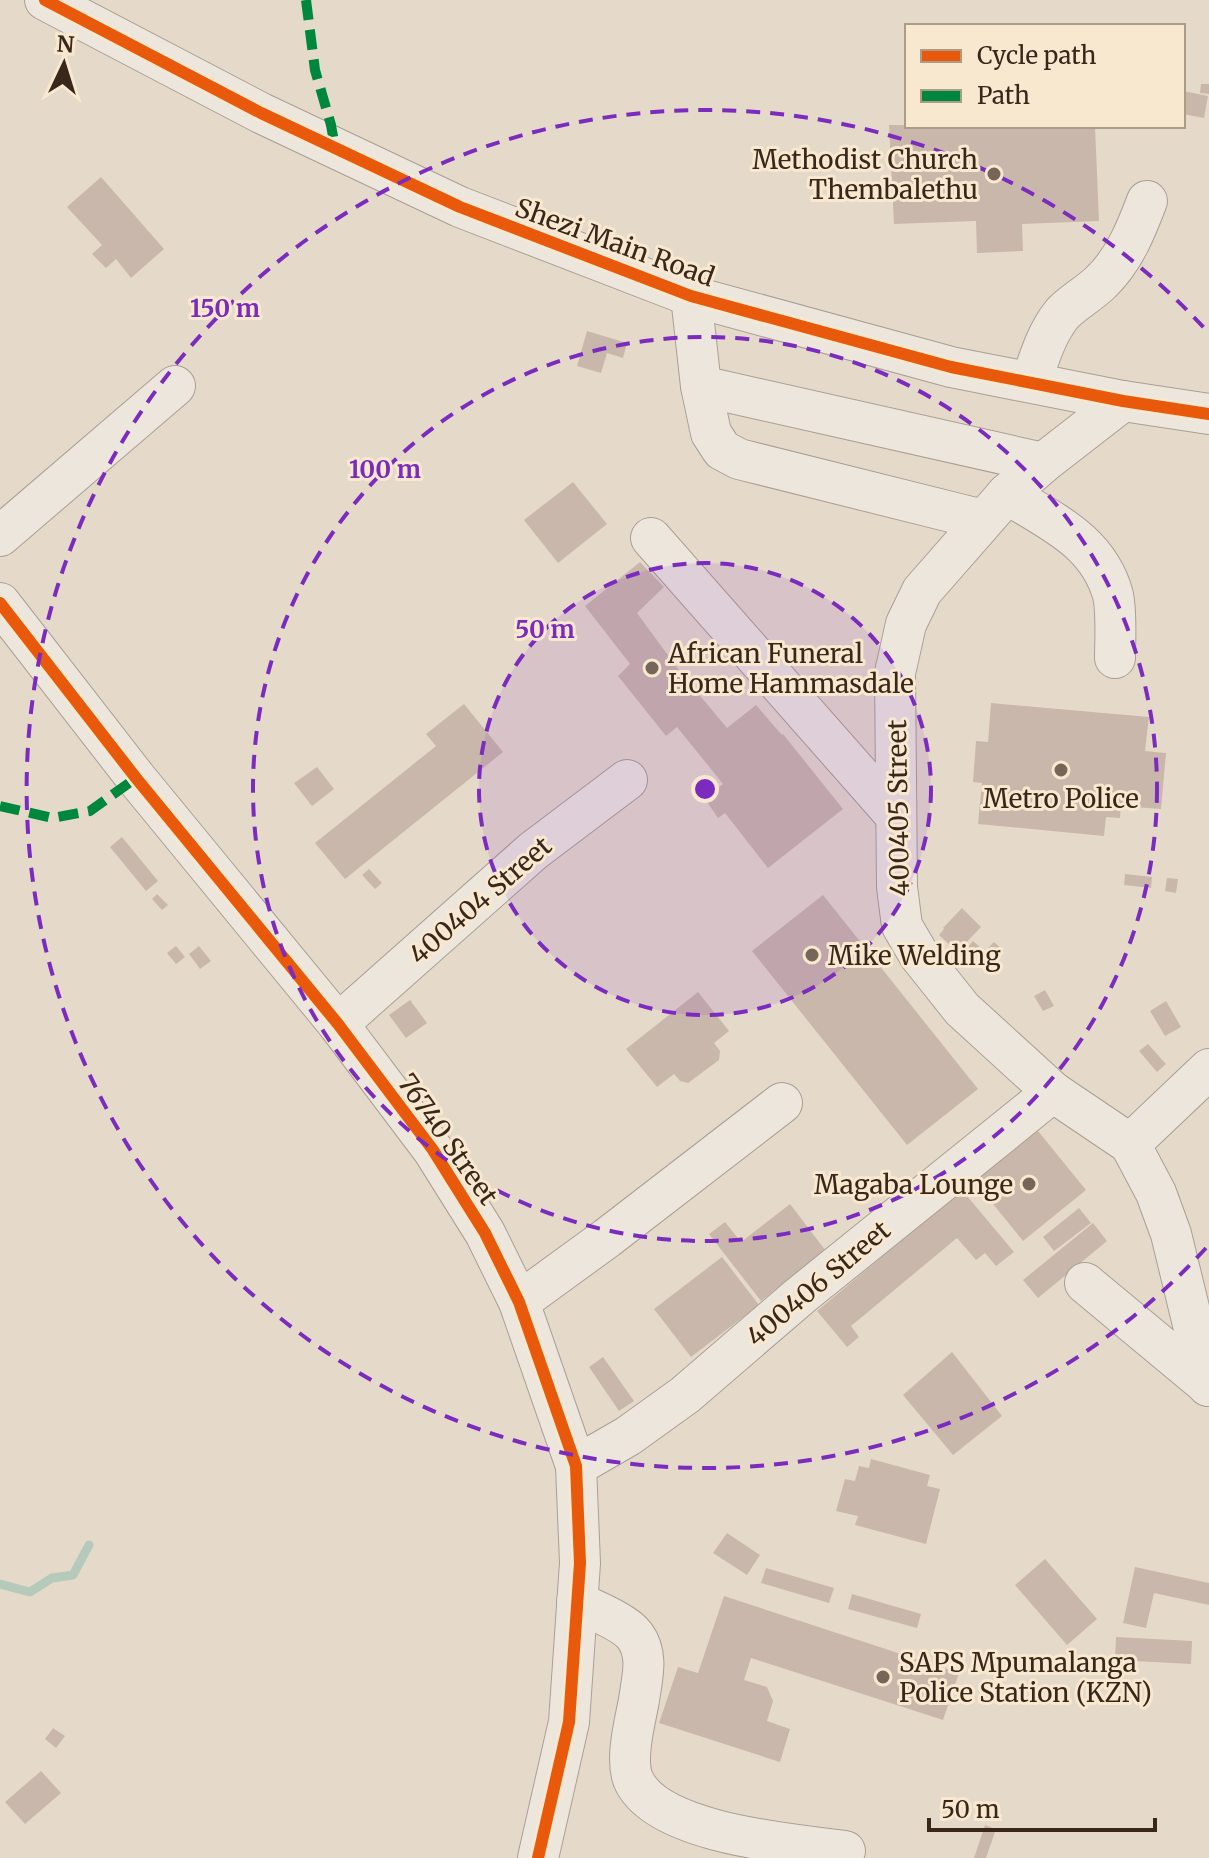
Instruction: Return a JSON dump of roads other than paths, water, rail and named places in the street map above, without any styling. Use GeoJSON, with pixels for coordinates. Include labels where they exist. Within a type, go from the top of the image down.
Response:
{"type":"FeatureCollection","features":[{"type":"Feature","properties":{"kind":"street","name":"Shezi Main Road"},"geometry":{"type":"LineString","coordinates":[[45,0],[261,113],[460,207],[691,296],[951,367],[1123,401],[1209,414]]}},
{"type":"Feature","properties":{"kind":"street"},"geometry":{"type":"LineString","coordinates":[[1031,382],[1054,326],[1064,312],[1102,281],[1120,259],[1147,201]]}},
{"type":"Feature","properties":{"kind":"street"},"geometry":{"type":"LineString","coordinates":[[691,296],[701,386],[711,433],[722,450],[739,459],[995,507],[1078,540],[1101,564],[1114,598],[1115,658]]}},
{"type":"Feature","properties":{"kind":"street"},"geometry":{"type":"LineString","coordinates":[[0,536],[175,386]]}},
{"type":"Feature","properties":{"kind":"street"},"geometry":{"type":"LineString","coordinates":[[701,386],[1043,463]]}},
{"type":"Feature","properties":{"kind":"street","name":"400405 Street"},"geometry":{"type":"LineString","coordinates":[[1123,401],[1043,463],[995,507],[922,591],[906,624],[895,673],[897,887],[902,926],[919,955],[962,1009],[1053,1092],[1130,1144],[1156,1193],[1171,1234],[1209,1386]]}},
{"type":"Feature","properties":{"kind":"street"},"geometry":{"type":"LineString","coordinates":[[651,538],[896,816]]}},
{"type":"Feature","properties":{"kind":"street","name":"76740 Street"},"geometry":{"type":"LineString","coordinates":[[0,603],[136,778],[338,1024],[433,1150],[485,1233],[519,1302],[576,1466],[580,1563],[569,1722],[538,1858]]}},
{"type":"Feature","properties":{"kind":"street","name":"400404 Street"},"geometry":{"type":"LineString","coordinates":[[338,1024],[533,851],[627,780]]}},
{"type":"Feature","properties":{"kind":"street"},"geometry":{"type":"LineString","coordinates":[[1130,1144],[1209,1069]]}},
{"type":"Feature","properties":{"kind":"street","name":"400406 Street"},"geometry":{"type":"LineString","coordinates":[[576,1466],[628,1436],[685,1395],[800,1296],[1053,1092]]}},
{"type":"Feature","properties":{"kind":"street"},"geometry":{"type":"LineString","coordinates":[[519,1302],[782,1103]]}},
{"type":"Feature","properties":{"kind":"street"},"geometry":{"type":"LineString","coordinates":[[1085,1283],[1209,1386]]}},
{"type":"Feature","properties":{"kind":"street"},"geometry":{"type":"LineString","coordinates":[[577,1602],[629,1629],[642,1649],[644,1666],[631,1747],[633,1777],[642,1793],[665,1811],[705,1827],[754,1839],[845,1851]]}},
{"type":"Feature","properties":{"kind":"waterway"},"geometry":{"type":"LineString","coordinates":[[0,1584],[30,1592],[52,1578],[73,1575],[89,1545]]}},
{"type":"Feature","properties":{"kind":"place","name":"Methodist Church Thembalethu"},"geometry":{"type":"Point","coordinates":[994,174]}},
{"type":"Feature","properties":{"kind":"place","name":"African Funeral Home Hammasdale"},"geometry":{"type":"Point","coordinates":[652,668]}},
{"type":"Feature","properties":{"kind":"place","name":"Metro Police"},"geometry":{"type":"Point","coordinates":[1061,770]}},
{"type":"Feature","properties":{"kind":"place","name":"Mike Welding"},"geometry":{"type":"Point","coordinates":[812,955]}},
{"type":"Feature","properties":{"kind":"place","name":"Magaba Lounge"},"geometry":{"type":"Point","coordinates":[1029,1184]}},
{"type":"Feature","properties":{"kind":"place","name":"SAPS Mpumalanga Police Station (KZN)"},"geometry":{"type":"Point","coordinates":[883,1677]}}]}
